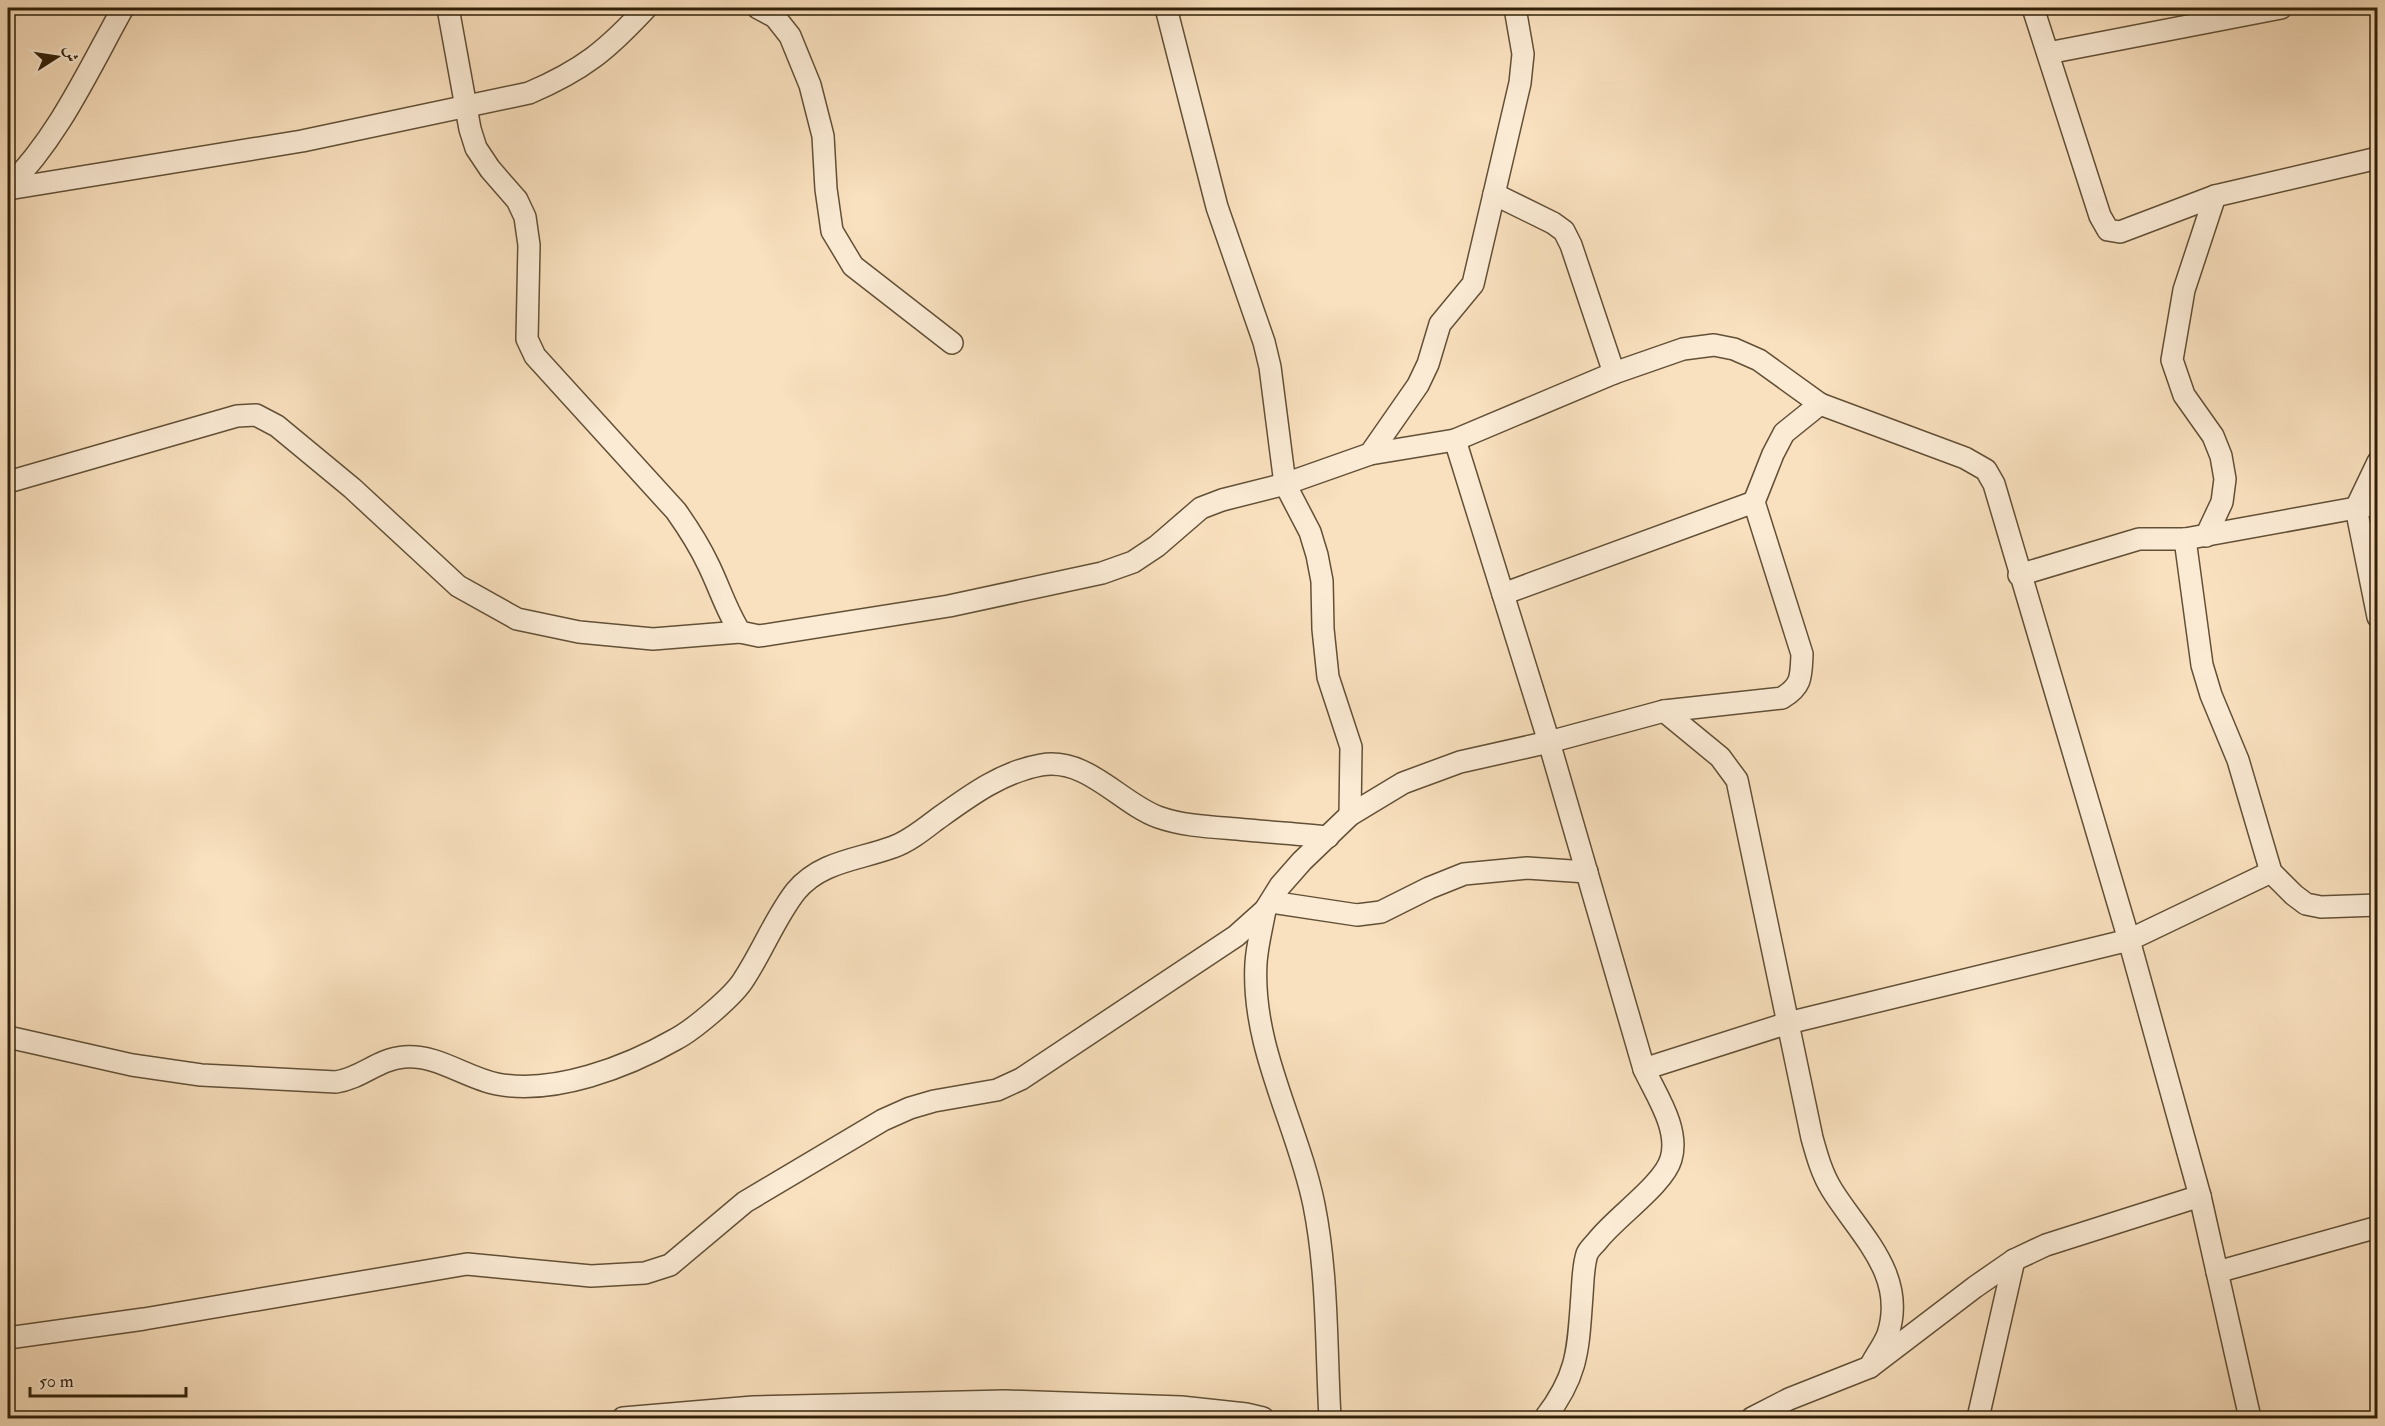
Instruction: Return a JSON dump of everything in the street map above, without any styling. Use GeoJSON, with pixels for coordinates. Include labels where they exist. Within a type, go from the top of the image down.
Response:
{"type":"FeatureCollection","features":[{"type":"Feature","properties":{"kind":"street"},"geometry":{"type":"LineString","coordinates":[[8,188],[27,168],[70,102],[123,8]]}},
{"type":"Feature","properties":{"kind":"street"},"geometry":{"type":"LineString","coordinates":[[448,8],[476,148],[490,169],[517,200],[525,217],[529,245],[527,339],[535,356],[676,511],[696,540],[709,565],[729,615],[740,632]]}},
{"type":"Feature","properties":{"kind":"street"},"geometry":{"type":"LineString","coordinates":[[8,188],[302,141],[529,93],[563,79],[595,58],[618,38],[646,8]]}},
{"type":"Feature","properties":{"kind":"street"},"geometry":{"type":"LineString","coordinates":[[758,8],[775,17],[790,36],[810,86],[823,136],[826,189],[832,231],[853,266],[952,343]]}},
{"type":"Feature","properties":{"kind":"street"},"geometry":{"type":"LineString","coordinates":[[1166,8],[1217,207],[1268,359],[1286,484],[1310,532],[1322,581],[1323,629],[1328,677],[1351,747],[1350,815]]}},
{"type":"Feature","properties":{"kind":"street"},"geometry":{"type":"LineString","coordinates":[[1370,454],[1418,385],[1428,364],[1440,324],[1473,284],[1520,83],[1523,54],[1515,8]]}},
{"type":"Feature","properties":{"kind":"street"},"geometry":{"type":"LineString","coordinates":[[2033,8],[2100,216],[2108,230],[2120,232],[2215,196],[2378,158]]}},
{"type":"Feature","properties":{"kind":"street"},"geometry":{"type":"LineString","coordinates":[[2048,53],[2204,15],[2281,8]]}},
{"type":"Feature","properties":{"kind":"street"},"geometry":{"type":"LineString","coordinates":[[1494,194],[1553,223],[1564,231],[1571,245],[1614,373]]}},
{"type":"Feature","properties":{"kind":"street"},"geometry":{"type":"LineString","coordinates":[[2206,536],[2222,502],[2225,479],[2221,456],[2213,436],[2184,395],[2172,360],[2184,290],[2215,196]]}},
{"type":"Feature","properties":{"kind":"street"},"geometry":{"type":"LineString","coordinates":[[8,482],[237,416],[256,415],[277,426],[352,489],[458,586],[517,619],[579,632],[653,639],[740,632],[759,636],[949,606],[1102,573],[1133,562],[1157,546],[1201,508],[1241,494],[1286,484],[1370,454],[1455,440],[1614,373],[1683,349],[1714,345],[1734,349],[1759,360],[1820,404],[1965,458],[1986,470],[1994,484],[2019,575],[2129,940],[2200,1196],[2250,1419]]}},
{"type":"Feature","properties":{"kind":"street"},"geometry":{"type":"LineString","coordinates":[[8,1338],[156,1317],[467,1264],[591,1276],[645,1273],[670,1265],[745,1202],[883,1120],[910,1108],[934,1101],[997,1090],[1021,1079],[1236,936],[1268,906],[1280,886],[1302,861],[1350,815],[1403,783],[1460,762],[1549,742],[1664,711],[1782,698],[1794,690],[1801,677],[1802,654],[1754,502],[1784,433],[1820,404]]}},
{"type":"Feature","properties":{"kind":"street"},"geometry":{"type":"LineString","coordinates":[[1455,440],[1549,742],[1644,1069],[1668,1120],[1674,1143],[1671,1160],[1657,1180],[1601,1236],[1588,1253],[1577,1351],[1572,1375],[1545,1419]]}},
{"type":"Feature","properties":{"kind":"street"},"geometry":{"type":"LineString","coordinates":[[2378,462],[2356,508],[2378,616]]}},
{"type":"Feature","properties":{"kind":"street"},"geometry":{"type":"LineString","coordinates":[[1503,594],[1754,502]]}},
{"type":"Feature","properties":{"kind":"street"},"geometry":{"type":"LineString","coordinates":[[2019,575],[2139,539],[2185,539],[2206,536],[2378,504]]}},
{"type":"Feature","properties":{"kind":"street"},"geometry":{"type":"LineString","coordinates":[[2185,539],[2202,665],[2211,695],[2238,760],[2271,872],[2294,896],[2306,904],[2322,907],[2378,905]]}},
{"type":"Feature","properties":{"kind":"street"},"geometry":{"type":"LineString","coordinates":[[1664,711],[1720,757],[1737,780],[1819,1164],[1832,1189],[1878,1256],[1888,1279],[1892,1303],[1887,1335],[1870,1366]]}},
{"type":"Feature","properties":{"kind":"street"},"geometry":{"type":"LineString","coordinates":[[8,1037],[132,1065],[201,1075],[336,1082],[352,1080],[383,1060],[406,1056],[426,1058],[496,1084],[538,1086],[574,1080],[625,1064],[678,1039],[742,983],[795,893],[812,875],[843,861],[894,847],[920,832],[980,789],[1043,764],[1064,766],[1086,773],[1157,817],[1186,824],[1328,837]]}},
{"type":"Feature","properties":{"kind":"street"},"geometry":{"type":"LineString","coordinates":[[1268,906],[1357,915],[1381,912],[1429,888],[1464,874],[1527,868],[1587,872]]}},
{"type":"Feature","properties":{"kind":"street"},"geometry":{"type":"LineString","coordinates":[[1644,1069],[1788,1023],[2129,940],[2271,872]]}},
{"type":"Feature","properties":{"kind":"street"},"geometry":{"type":"LineString","coordinates":[[1268,906],[1256,963],[1257,999],[1263,1039],[1304,1163],[1321,1244],[1330,1419]]}},
{"type":"Feature","properties":{"kind":"street"},"geometry":{"type":"LineString","coordinates":[[1752,1419],[1789,1399],[1870,1366],[2014,1260],[2046,1245],[2200,1196]]}},
{"type":"Feature","properties":{"kind":"street"},"geometry":{"type":"LineString","coordinates":[[2217,1272],[2378,1227]]}},
{"type":"Feature","properties":{"kind":"street"},"geometry":{"type":"LineString","coordinates":[[1978,1419],[2014,1260]]}},
{"type":"Feature","properties":{"kind":"street"},"geometry":{"type":"LineString","coordinates":[[623,1419],[753,1407],[1005,1401],[1181,1407],[1246,1414],[1263,1419]]}}]}
